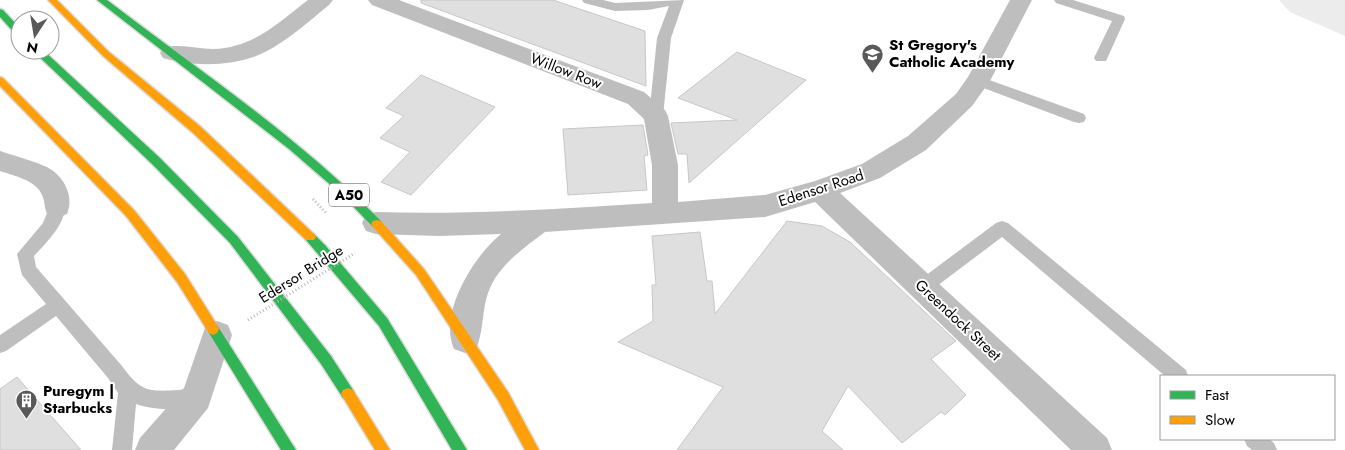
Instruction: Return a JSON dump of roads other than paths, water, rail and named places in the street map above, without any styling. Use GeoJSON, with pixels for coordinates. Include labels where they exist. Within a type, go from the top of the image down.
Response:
{"type":"FeatureCollection","features":[{"type":"Feature","properties":{"kind":"main road"},"geometry":{"type":"LineString","coordinates":[[52,0],[106,54],[198,130],[320,248],[383,322],[460,450]]}},
{"type":"Feature","properties":{"kind":"main road","name":"A50"},"geometry":{"type":"LineString","coordinates":[[101,0],[293,146],[345,191],[376,223],[420,272],[504,396],[532,450]]}},
{"type":"Feature","properties":{"kind":"main road"},"geometry":{"type":"LineString","coordinates":[[0,12],[10,23]]}},
{"type":"Feature","properties":{"kind":"main road"},"geometry":{"type":"LineString","coordinates":[[48,60],[156,160],[234,240],[326,360],[383,450]]}},
{"type":"Feature","properties":{"kind":"main road"},"geometry":{"type":"LineString","coordinates":[[0,80],[130,213],[181,278],[289,450]]}},
{"type":"Feature","properties":{"kind":"street"},"geometry":{"type":"LineString","coordinates":[[171,52],[199,56],[247,52],[259,46],[322,0]]}},
{"type":"Feature","properties":{"kind":"street","name":"Willow Row"},"geometry":{"type":"LineString","coordinates":[[379,0],[636,98],[656,116]]}},
{"type":"Feature","properties":{"kind":"street","name":"Edensor Road"},"geometry":{"type":"LineString","coordinates":[[376,223],[439,225],[539,221],[765,206],[820,190],[871,172],[918,143],[964,100],[978,81],[1021,0]]}},
{"type":"Feature","properties":{"kind":"street"},"geometry":{"type":"LineString","coordinates":[[656,116],[665,165],[665,213]]}},
{"type":"Feature","properties":{"kind":"street"},"geometry":{"type":"LineString","coordinates":[[0,161],[43,177],[56,192],[57,208]]}},
{"type":"Feature","properties":{"kind":"street","name":"Greendock Street"},"geometry":{"type":"LineString","coordinates":[[820,190],[1095,450]]}},
{"type":"Feature","properties":{"kind":"street"},"geometry":{"type":"LineString","coordinates":[[465,339],[466,315],[470,296],[480,275],[512,241],[539,221]]}},
{"type":"Feature","properties":{"kind":"street"},"geometry":{"type":"LineString","coordinates":[[152,450],[197,397],[217,335]]}},
{"type":"Feature","properties":{"kind":"lane"},"geometry":{"type":"LineString","coordinates":[[588,0],[615,7],[648,6],[678,0]]}},
{"type":"Feature","properties":{"kind":"lane"},"geometry":{"type":"LineString","coordinates":[[656,116],[664,38],[678,0]]}},
{"type":"Feature","properties":{"kind":"lane"},"geometry":{"type":"LineString","coordinates":[[1060,0],[1119,19],[1101,58]]}},
{"type":"Feature","properties":{"kind":"lane"},"geometry":{"type":"LineString","coordinates":[[978,81],[1079,118]]}},
{"type":"Feature","properties":{"kind":"lane"},"geometry":{"type":"LineString","coordinates":[[57,208],[55,220],[45,234],[25,254],[28,270],[128,390],[143,397],[156,399],[180,400],[197,397]]}},
{"type":"Feature","properties":{"kind":"lane"},"geometry":{"type":"LineString","coordinates":[[923,287],[1002,228],[1178,375]]}},
{"type":"Feature","properties":{"kind":"lane"},"geometry":{"type":"LineString","coordinates":[[0,344],[58,305]]}},
{"type":"Feature","properties":{"kind":"lane"},"geometry":{"type":"LineString","coordinates":[[122,450],[128,390]]}},
{"type":"Feature","properties":{"kind":"lane"},"geometry":{"type":"LineString","coordinates":[[1255,440],[1268,450]]}},
{"type":"Feature","properties":{"kind":"place","name":"St Gregory's Catholic Academy"},"geometry":{"type":"Point","coordinates":[873,73]}},
{"type":"Feature","properties":{"kind":"place","name":"Puregym | Starbucks"},"geometry":{"type":"Point","coordinates":[27,419]}}]}
